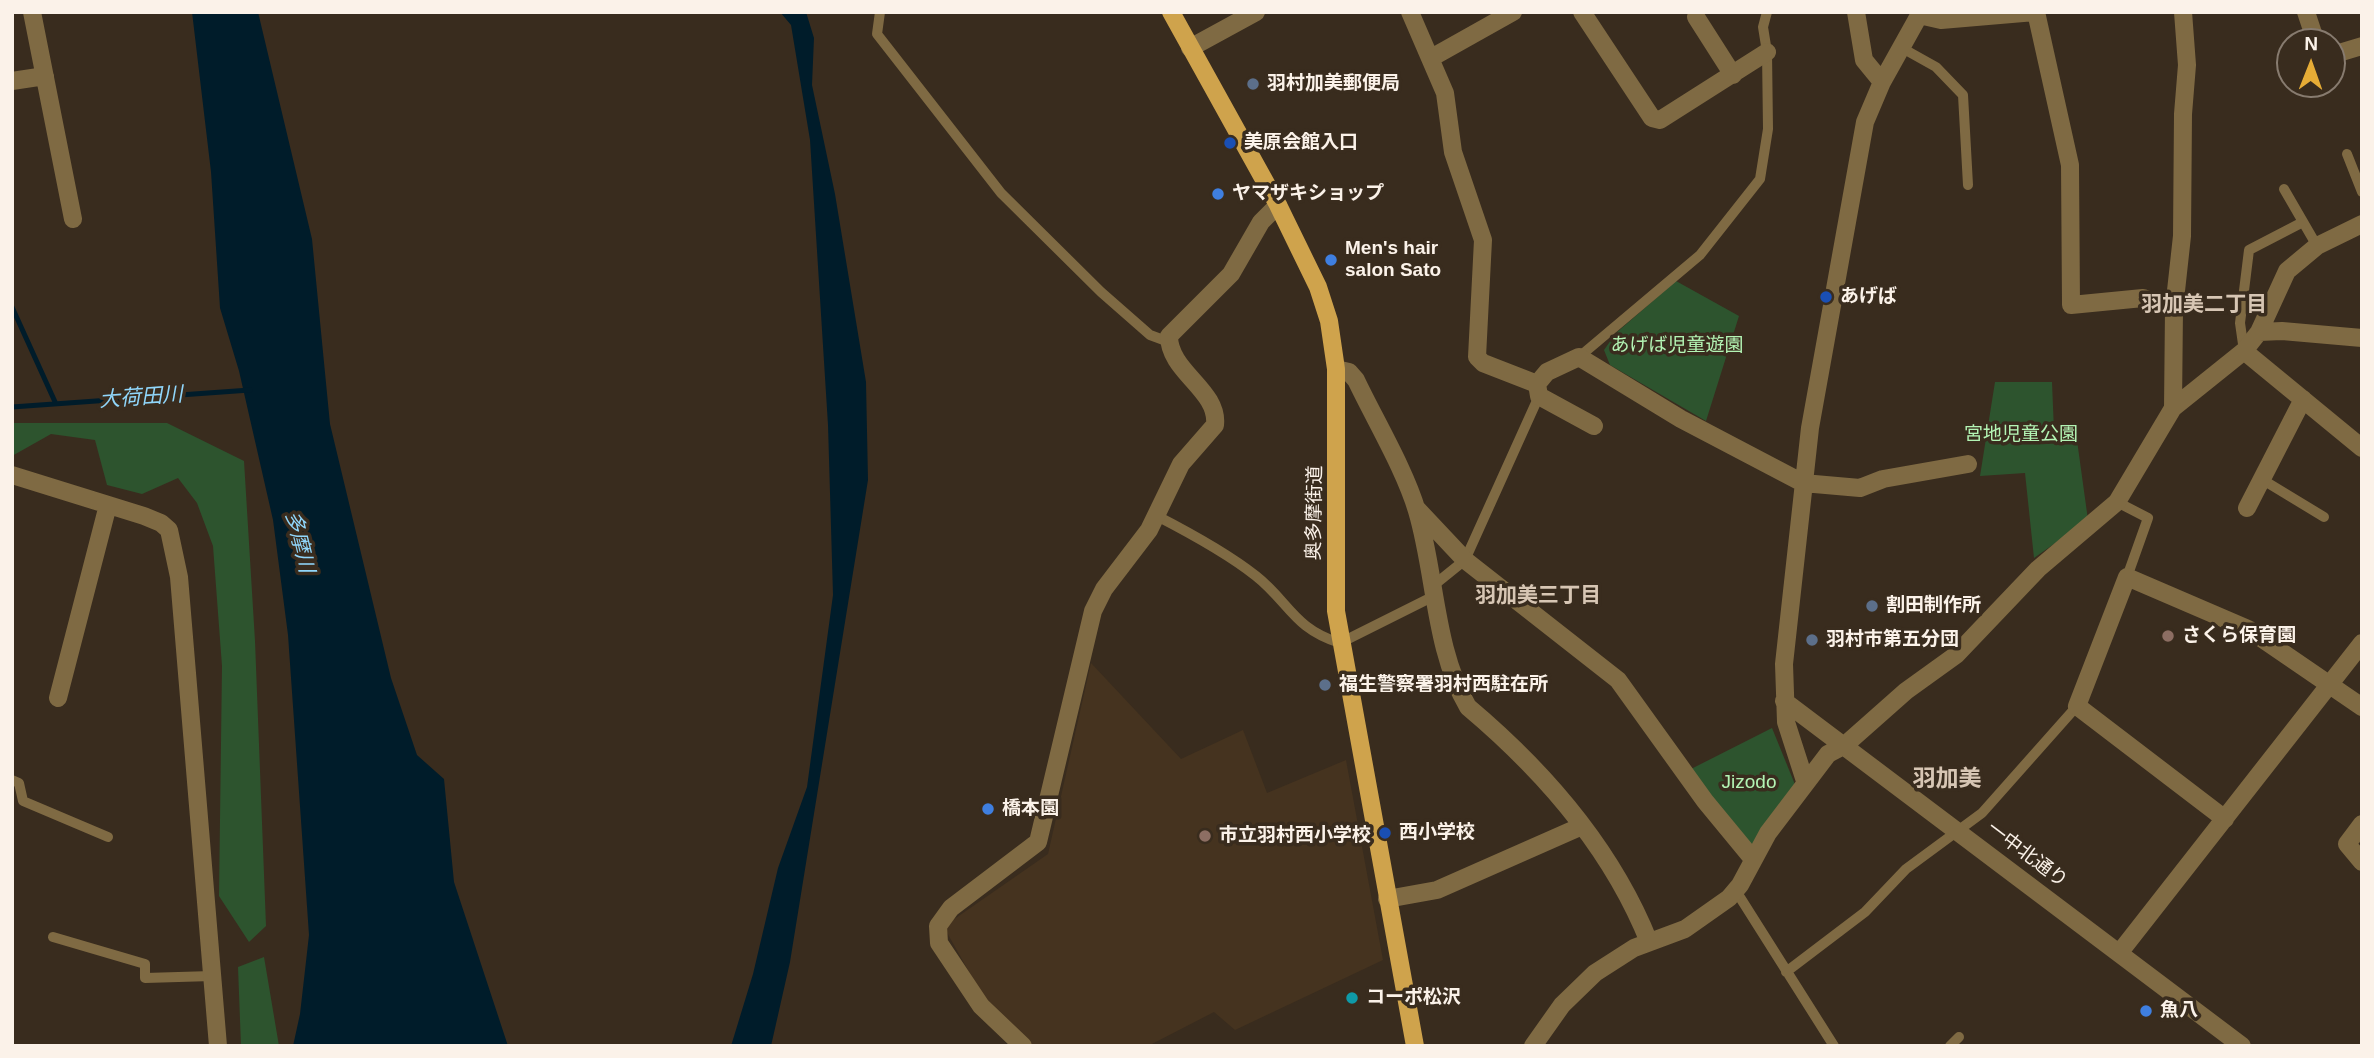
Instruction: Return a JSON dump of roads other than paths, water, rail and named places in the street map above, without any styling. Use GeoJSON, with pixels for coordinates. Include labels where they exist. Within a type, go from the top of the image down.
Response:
{"type":"FeatureCollection","features":[{"type":"Feature","properties":{"kind":"main road","name":"奥多摩街道"},"geometry":{"type":"LineString","coordinates":[[1171,12],[1278,205],[1322,298],[1336,369],[1335,595],[1340,643],[1415,1046]]}},
{"type":"Feature","properties":{"kind":"street"},"geometry":{"type":"LineString","coordinates":[[32,12],[73,219]]}},
{"type":"Feature","properties":{"kind":"street"},"geometry":{"type":"LineString","coordinates":[[1190,48],[1256,12]]}},
{"type":"Feature","properties":{"kind":"street"},"geometry":{"type":"LineString","coordinates":[[1410,12],[1445,93],[1453,152],[1483,240],[1477,357],[1483,363],[1538,390],[1594,426]]}},
{"type":"Feature","properties":{"kind":"street"},"geometry":{"type":"LineString","coordinates":[[1432,58],[1513,12]]}},
{"type":"Feature","properties":{"kind":"street"},"geometry":{"type":"LineString","coordinates":[[1582,12],[1652,118],[1660,120],[1766,52]]}},
{"type":"Feature","properties":{"kind":"street"},"geometry":{"type":"LineString","coordinates":[[1856,12],[1864,60],[1882,82]]}},
{"type":"Feature","properties":{"kind":"street"},"geometry":{"type":"LineString","coordinates":[[1805,781],[1786,722],[1784,664],[1803,483],[1823,347],[1862,133],[1882,82],[1920,14],[1941,20],[2035,12],[2070,165],[2071,305],[2143,298],[2174,309]]}},
{"type":"Feature","properties":{"kind":"street"},"geometry":{"type":"LineString","coordinates":[[2172,408],[2174,309],[2182,236],[2183,114],[2187,65],[2183,12]]}},
{"type":"Feature","properties":{"kind":"street"},"geometry":{"type":"LineString","coordinates":[[1696,17],[1733,75]]}},
{"type":"Feature","properties":{"kind":"street"},"geometry":{"type":"LineString","coordinates":[[12,80],[45,76]]}},
{"type":"Feature","properties":{"kind":"street"},"geometry":{"type":"LineString","coordinates":[[1023,1046],[981,1006],[939,943],[938,926],[951,908],[1038,842],[1093,611],[1104,589],[1157,516],[1174,477],[1212,429],[1216,417],[1213,406],[1176,359],[1169,341],[1172,330],[1231,274],[1261,222],[1278,205]]}},
{"type":"Feature","properties":{"kind":"street"},"geometry":{"type":"LineString","coordinates":[[1533,1046],[1573,992],[1606,965],[1649,942],[1685,929],[1736,891],[1752,858],[1805,781],[1828,754],[1845,745],[1906,691],[1956,655],[2038,569],[2118,502],[2172,408],[2244,351],[2259,332],[2287,271],[2317,246],[2362,224]]}},
{"type":"Feature","properties":{"kind":"street"},"geometry":{"type":"LineString","coordinates":[[2259,332],[2282,331],[2362,338]]}},
{"type":"Feature","properties":{"kind":"street"},"geometry":{"type":"LineString","coordinates":[[2244,351],[2362,448]]}},
{"type":"Feature","properties":{"kind":"street"},"geometry":{"type":"LineString","coordinates":[[1538,390],[1547,372],[1579,357],[1681,419],[1803,483],[1860,488],[1883,479],[1968,464]]}},
{"type":"Feature","properties":{"kind":"street"},"geometry":{"type":"LineString","coordinates":[[1336,369],[1349,372],[1356,380],[1417,509],[1435,590],[1441,632],[1460,693],[1468,707],[1540,772],[1582,826],[1632,902],[1649,942]]}},
{"type":"Feature","properties":{"kind":"street"},"geometry":{"type":"LineString","coordinates":[[2247,508],[2302,399]]}},
{"type":"Feature","properties":{"kind":"street"},"geometry":{"type":"LineString","coordinates":[[12,475],[161,523],[172,539],[183,614],[218,1046]]}},
{"type":"Feature","properties":{"kind":"street"},"geometry":{"type":"LineString","coordinates":[[58,698],[108,505]]}},
{"type":"Feature","properties":{"kind":"street"},"geometry":{"type":"LineString","coordinates":[[1417,509],[1465,560],[1618,680],[1705,802],[1752,858]]}},
{"type":"Feature","properties":{"kind":"street"},"geometry":{"type":"LineString","coordinates":[[2225,819],[2077,706],[2127,578],[2248,629],[2362,707]]}},
{"type":"Feature","properties":{"kind":"street"},"geometry":{"type":"LineString","coordinates":[[2120,952],[2225,819],[2327,683],[2362,643]]}},
{"type":"Feature","properties":{"kind":"street","name":"一中北通り"},"geometry":{"type":"LineString","coordinates":[[1784,701],[1959,830],[2242,1046]]}},
{"type":"Feature","properties":{"kind":"street"},"geometry":{"type":"LineString","coordinates":[[2362,824],[2347,844],[2362,862]]}},
{"type":"Feature","properties":{"kind":"street"},"geometry":{"type":"LineString","coordinates":[[1387,899],[1437,890],[1582,826]]}},
{"type":"Feature","properties":{"kind":"lane"},"geometry":{"type":"LineString","coordinates":[[880,12],[877,34],[989,180],[1101,292],[1150,335],[1169,341]]}},
{"type":"Feature","properties":{"kind":"lane"},"geometry":{"type":"LineString","coordinates":[[1579,357],[1700,255],[1760,179],[1768,129],[1763,27],[1767,12]]}},
{"type":"Feature","properties":{"kind":"lane"},"geometry":{"type":"LineString","coordinates":[[1902,48],[1936,67],[1963,95],[1968,185]]}},
{"type":"Feature","properties":{"kind":"lane"},"geometry":{"type":"LineString","coordinates":[[2347,154],[2362,192]]}},
{"type":"Feature","properties":{"kind":"lane"},"geometry":{"type":"LineString","coordinates":[[2284,190],[2317,246]]}},
{"type":"Feature","properties":{"kind":"lane"},"geometry":{"type":"LineString","coordinates":[[2244,351],[2240,323],[2249,250],[2303,222]]}},
{"type":"Feature","properties":{"kind":"lane"},"geometry":{"type":"LineString","coordinates":[[2240,323],[2259,332]]}},
{"type":"Feature","properties":{"kind":"lane"},"geometry":{"type":"LineString","coordinates":[[1157,516],[1254,574],[1293,617],[1325,639],[1340,643],[1435,590],[1465,560],[1538,390]]}},
{"type":"Feature","properties":{"kind":"lane"},"geometry":{"type":"LineString","coordinates":[[2263,480],[2324,517]]}},
{"type":"Feature","properties":{"kind":"lane"},"geometry":{"type":"LineString","coordinates":[[2118,502],[2148,518],[2127,578]]}},
{"type":"Feature","properties":{"kind":"lane"},"geometry":{"type":"LineString","coordinates":[[1786,972],[1865,912],[1906,869],[1982,813],[2077,706]]}},
{"type":"Feature","properties":{"kind":"lane"},"geometry":{"type":"LineString","coordinates":[[12,780],[19,783],[23,801],[108,837]]}},
{"type":"Feature","properties":{"kind":"lane"},"geometry":{"type":"LineString","coordinates":[[1736,891],[1834,1046]]}},
{"type":"Feature","properties":{"kind":"lane"},"geometry":{"type":"LineString","coordinates":[[53,937],[145,964],[145,978],[212,976]]}},
{"type":"Feature","properties":{"kind":"lane"},"geometry":{"type":"LineString","coordinates":[[1950,1046],[1959,1037]]}},
{"type":"Feature","properties":{"kind":"water","name":"多摩川"},"geometry":{"type":"Polygon","coordinates":[[[192,12],[258,12],[312,239],[330,424],[391,678],[417,755],[444,779],[454,882],[508,1046],[293,1046],[300,1014],[309,935],[288,635],[273,520],[239,371],[220,308],[211,172],[192,12]]]}},
{"type":"Feature","properties":{"kind":"water"},"geometry":{"type":"Polygon","coordinates":[[[780,12],[806,12],[814,38],[812,85],[835,194],[866,382],[868,480],[790,962],[771,1046],[731,1046],[753,974],[778,868],[807,787],[833,595],[828,425],[810,140],[791,25],[780,12]]]}},
{"type":"Feature","properties":{"kind":"waterway"},"geometry":{"type":"LineString","coordinates":[[12,307],[56,404]]}},
{"type":"Feature","properties":{"kind":"waterway","name":"大荷田川"},"geometry":{"type":"LineString","coordinates":[[12,407],[250,390]]}},
{"type":"Feature","properties":{"kind":"place","name":"羽村加美郵便局"},"geometry":{"type":"Point","coordinates":[1253,84]}},
{"type":"Feature","properties":{"kind":"place","name":"美原会館入口"},"geometry":{"type":"Point","coordinates":[1230,143]}},
{"type":"Feature","properties":{"kind":"place","name":"ヤマザキショップ"},"geometry":{"type":"Point","coordinates":[1218,194]}},
{"type":"Feature","properties":{"kind":"place","name":"Men's hair salon Sato"},"geometry":{"type":"Point","coordinates":[1331,260]}},
{"type":"Feature","properties":{"kind":"place","name":"あげば"},"geometry":{"type":"Point","coordinates":[1826,297]}},
{"type":"Feature","properties":{"kind":"place","name":"割田制作所"},"geometry":{"type":"Point","coordinates":[1872,606]}},
{"type":"Feature","properties":{"kind":"place","name":"さくら保育園"},"geometry":{"type":"Point","coordinates":[2168,636]}},
{"type":"Feature","properties":{"kind":"place","name":"羽村市第五分団"},"geometry":{"type":"Point","coordinates":[1812,640]}},
{"type":"Feature","properties":{"kind":"place","name":"福生警察署羽村西駐在所"},"geometry":{"type":"Point","coordinates":[1325,685]}},
{"type":"Feature","properties":{"kind":"place","name":"橋本園"},"geometry":{"type":"Point","coordinates":[988,809]}},
{"type":"Feature","properties":{"kind":"place","name":"西小学校"},"geometry":{"type":"Point","coordinates":[1385,833]}},
{"type":"Feature","properties":{"kind":"place","name":"市立羽村西小学校"},"geometry":{"type":"Point","coordinates":[1205,836]}},
{"type":"Feature","properties":{"kind":"place","name":"コーポ松沢"},"geometry":{"type":"Point","coordinates":[1352,998]}},
{"type":"Feature","properties":{"kind":"place","name":"魚八"},"geometry":{"type":"Point","coordinates":[2146,1011]}},
{"type":"Feature","properties":{"kind":"district","name":"羽加美二丁目"},"geometry":{"type":"Point","coordinates":[2204,305]}},
{"type":"Feature","properties":{"kind":"district","name":"羽加美三丁目"},"geometry":{"type":"Point","coordinates":[1538,596]}},
{"type":"Feature","properties":{"kind":"district","name":"羽加美"},"geometry":{"type":"Point","coordinates":[1947,780]}},
{"type":"Feature","properties":{"kind":"park label","name":"あげば児童遊園"},"geometry":{"type":"Point","coordinates":[1677,346]}},
{"type":"Feature","properties":{"kind":"park label","name":"宮地児童公園"},"geometry":{"type":"Point","coordinates":[2021,435]}},
{"type":"Feature","properties":{"kind":"park label","name":"Jizodo"},"geometry":{"type":"Point","coordinates":[1749,783]}}]}
